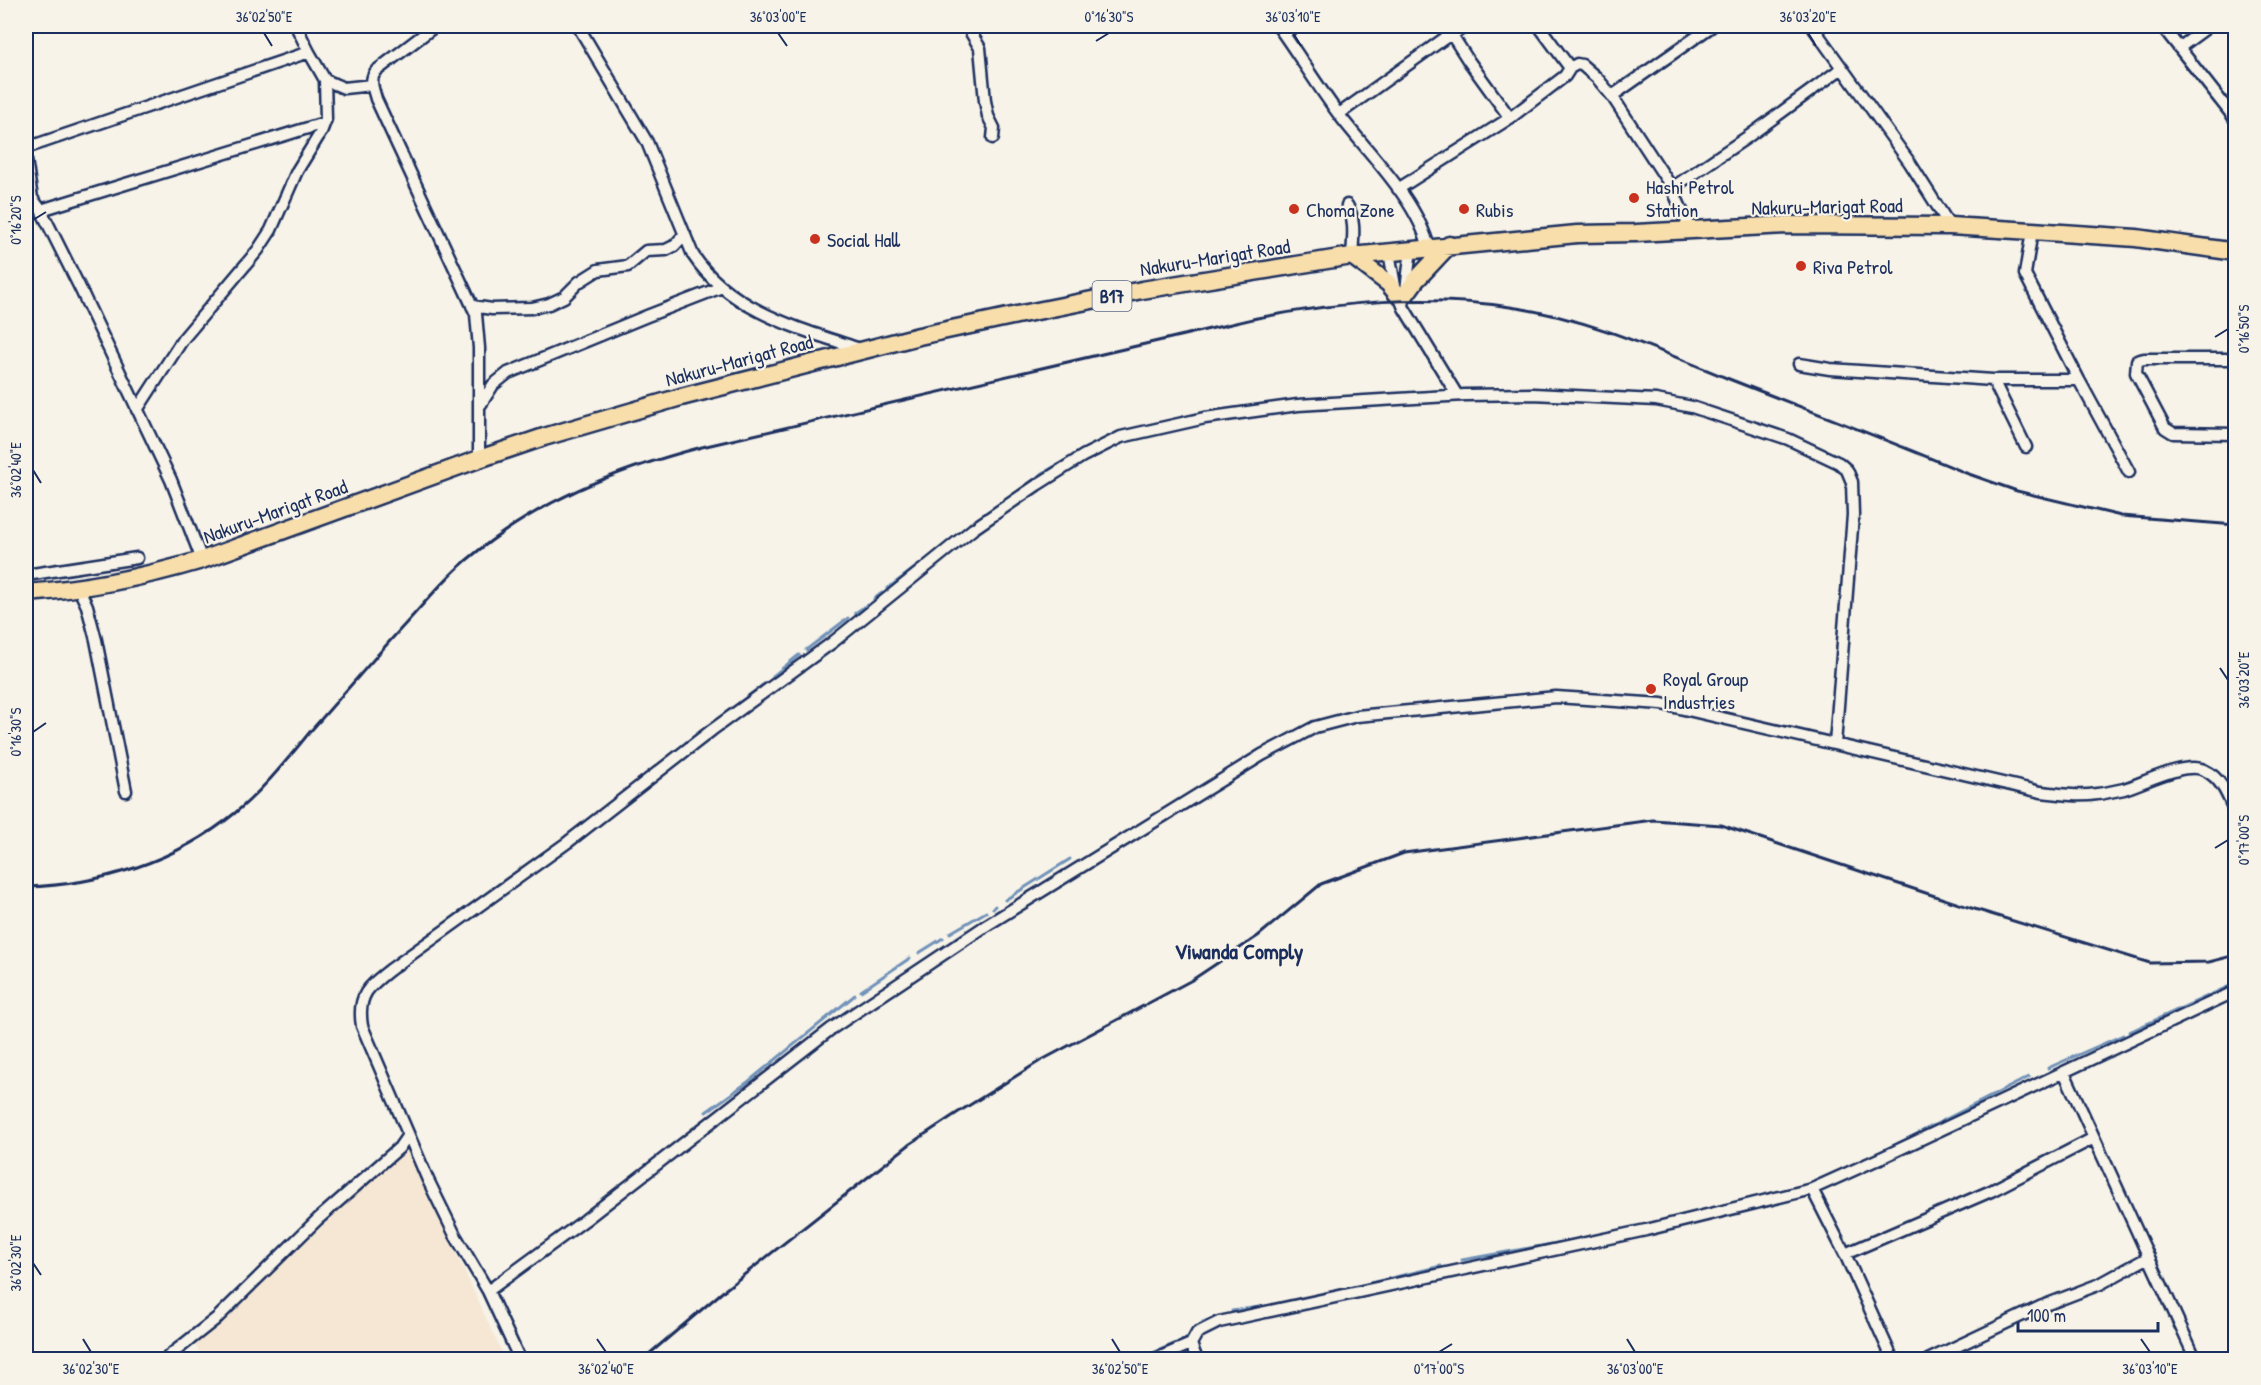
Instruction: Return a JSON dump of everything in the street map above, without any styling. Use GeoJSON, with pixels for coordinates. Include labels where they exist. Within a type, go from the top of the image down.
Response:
{"type":"FeatureCollection","features":[{"type":"Feature","properties":{"kind":"main road","name":"Nakuru-Marigat Road"},"geometry":{"type":"LineString","coordinates":[[26,593],[78,587],[160,572],[202,560],[544,437],[681,397],[862,350],[1142,290],[1352,256],[1577,234],[1691,231],[1786,225],[1950,226],[2136,238],[2235,252]]}},
{"type":"Feature","properties":{"kind":"main road"},"geometry":{"type":"LineString","coordinates":[[1352,256],[1388,283],[1402,297],[1449,245]]}},
{"type":"Feature","properties":{"kind":"street"},"geometry":{"type":"LineString","coordinates":[[137,410],[183,339],[258,250],[271,230],[297,171],[321,132],[327,101],[325,80],[296,26]]}},
{"type":"Feature","properties":{"kind":"street"},"geometry":{"type":"LineString","coordinates":[[435,26],[376,70],[372,76],[372,85],[376,99],[476,314],[479,348],[478,459]]}},
{"type":"Feature","properties":{"kind":"street"},"geometry":{"type":"LineString","coordinates":[[578,26],[647,142],[693,255],[701,266],[722,287],[771,318],[862,350]]}},
{"type":"Feature","properties":{"kind":"street"},"geometry":{"type":"LineString","coordinates":[[967,26],[980,48],[985,101],[988,116],[994,128],[993,138]]}},
{"type":"Feature","properties":{"kind":"street"},"geometry":{"type":"LineString","coordinates":[[1295,26],[1281,30],[1339,114],[1398,189],[1426,235],[1429,248]]}},
{"type":"Feature","properties":{"kind":"street"},"geometry":{"type":"LineString","coordinates":[[1339,114],[1432,47],[1467,26]]}},
{"type":"Feature","properties":{"kind":"street"},"geometry":{"type":"LineString","coordinates":[[1539,26],[1570,68]]}},
{"type":"Feature","properties":{"kind":"street"},"geometry":{"type":"LineString","coordinates":[[1612,96],[1712,26]]}},
{"type":"Feature","properties":{"kind":"street"},"geometry":{"type":"LineString","coordinates":[[1812,26],[1910,164],[1950,226]]}},
{"type":"Feature","properties":{"kind":"street"},"geometry":{"type":"LineString","coordinates":[[2162,26],[2235,120]]}},
{"type":"Feature","properties":{"kind":"street"},"geometry":{"type":"LineString","coordinates":[[2179,48],[2209,26]]}},
{"type":"Feature","properties":{"kind":"street"},"geometry":{"type":"LineString","coordinates":[[1452,35],[1510,118]]}},
{"type":"Feature","properties":{"kind":"street"},"geometry":{"type":"LineString","coordinates":[[26,148],[309,52]]}},
{"type":"Feature","properties":{"kind":"street"},"geometry":{"type":"LineString","coordinates":[[1398,189],[1510,118],[1565,76],[1570,68],[1577,64],[1582,65],[1597,78],[1612,96],[1672,188],[1691,231]]}},
{"type":"Feature","properties":{"kind":"street"},"geometry":{"type":"LineString","coordinates":[[1672,188],[1749,136],[1842,68]]}},
{"type":"Feature","properties":{"kind":"street"},"geometry":{"type":"LineString","coordinates":[[325,80],[344,88],[372,85]]}},
{"type":"Feature","properties":{"kind":"street"},"geometry":{"type":"LineString","coordinates":[[41,210],[324,123]]}},
{"type":"Feature","properties":{"kind":"street"},"geometry":{"type":"LineString","coordinates":[[26,160],[29,200],[41,210],[79,286],[171,480],[202,560]]}},
{"type":"Feature","properties":{"kind":"street"},"geometry":{"type":"LineString","coordinates":[[1347,205],[1353,220],[1352,256]]}},
{"type":"Feature","properties":{"kind":"street"},"geometry":{"type":"LineString","coordinates":[[2032,231],[2025,274],[2129,472]]}},
{"type":"Feature","properties":{"kind":"street"},"geometry":{"type":"LineString","coordinates":[[472,306],[492,309],[532,308],[549,304],[564,297],[579,282],[598,270],[628,266],[646,251],[666,250],[674,246],[685,234]]}},
{"type":"Feature","properties":{"kind":"street"},"geometry":{"type":"LineString","coordinates":[[1402,297],[1411,249]]}},
{"type":"Feature","properties":{"kind":"street"},"geometry":{"type":"LineString","coordinates":[[1389,252],[1392,275],[1402,297],[1457,395]]}},
{"type":"Feature","properties":{"kind":"street"},"geometry":{"type":"LineString","coordinates":[[479,408],[494,385],[508,373],[722,287]]}},
{"type":"Feature","properties":{"kind":"street"},"geometry":{"type":"LineString","coordinates":[[2235,359],[2144,358],[2135,366],[2136,373],[2165,428],[2173,433],[2235,434]]}},
{"type":"Feature","properties":{"kind":"street"},"geometry":{"type":"LineString","coordinates":[[1799,364],[1830,369],[1993,380],[2079,380]]}},
{"type":"Feature","properties":{"kind":"street"},"geometry":{"type":"LineString","coordinates":[[1993,380],[2026,447]]}},
{"type":"Feature","properties":{"kind":"street"},"geometry":{"type":"LineString","coordinates":[[520,1359],[488,1291],[450,1226],[408,1135],[362,1026],[359,1010],[363,995],[372,984],[568,842],[712,730],[833,642],[973,529],[1083,456],[1120,437],[1205,418],[1279,407],[1457,395],[1533,394],[1656,400],[1692,407],[1788,439],[1843,465],[1852,482],[1854,506],[1835,744]]}},
{"type":"Feature","properties":{"kind":"street"},"geometry":{"type":"LineString","coordinates":[[26,575],[137,558]]}},
{"type":"Feature","properties":{"kind":"street"},"geometry":{"type":"LineString","coordinates":[[78,587],[87,606],[96,640],[126,790]]}},
{"type":"Feature","properties":{"kind":"street"},"geometry":{"type":"LineString","coordinates":[[488,1291],[585,1220],[831,1029],[987,925],[1262,755],[1315,727],[1357,716],[1556,697],[1662,704],[2041,792],[2066,795],[2093,795],[2122,789],[2181,769],[2195,767],[2205,770],[2223,786],[2233,798],[2235,815]]}},
{"type":"Feature","properties":{"kind":"street"},"geometry":{"type":"LineString","coordinates":[[1154,1359],[1191,1344],[1197,1333],[1219,1322],[1646,1230],[1812,1189],[2235,991]]}},
{"type":"Feature","properties":{"kind":"street"},"geometry":{"type":"LineString","coordinates":[[2064,1072],[2196,1359]]}},
{"type":"Feature","properties":{"kind":"street"},"geometry":{"type":"LineString","coordinates":[[164,1359],[217,1318],[318,1220],[399,1148],[408,1135]]}},
{"type":"Feature","properties":{"kind":"street"},"geometry":{"type":"LineString","coordinates":[[1845,1254],[1991,1191],[2094,1138]]}},
{"type":"Feature","properties":{"kind":"street"},"geometry":{"type":"LineString","coordinates":[[1812,1189],[1845,1254],[1893,1359]]}},
{"type":"Feature","properties":{"kind":"street"},"geometry":{"type":"LineString","coordinates":[[1928,1359],[2040,1307],[2100,1284],[2149,1257]]}},
{"type":"Feature","properties":{"kind":"street"},"geometry":{"type":"LineString","coordinates":[[1191,1344],[1197,1359]]}},
{"type":"Feature","properties":{"kind":"shaded area"},"geometry":{"type":"Polygon","coordinates":[[[407,1147],[505,1359],[203,1359],[195,1344],[407,1147]]]}},
{"type":"Feature","properties":{"kind":"waterway"},"geometry":{"type":"LineString","coordinates":[[2154,26],[2157,29]]}},
{"type":"Feature","properties":{"kind":"waterway"},"geometry":{"type":"LineString","coordinates":[[2165,39],[2215,103]]}},
{"type":"Feature","properties":{"kind":"waterway"},"geometry":{"type":"LineString","coordinates":[[2228,120],[2236,130]]}},
{"type":"Feature","properties":{"kind":"waterway"},"geometry":{"type":"LineString","coordinates":[[1003,502],[1064,461]]}},
{"type":"Feature","properties":{"kind":"waterway"},"geometry":{"type":"LineString","coordinates":[[926,560],[935,553]]}},
{"type":"Feature","properties":{"kind":"waterway"},"geometry":{"type":"LineString","coordinates":[[887,589],[916,567]]}},
{"type":"Feature","properties":{"kind":"waterway"},"geometry":{"type":"LineString","coordinates":[[874,599],[882,593]]}},
{"type":"Feature","properties":{"kind":"waterway"},"geometry":{"type":"LineString","coordinates":[[855,613],[867,605]]}},
{"type":"Feature","properties":{"kind":"waterway"},"geometry":{"type":"LineString","coordinates":[[806,650],[848,618]]}},
{"type":"Feature","properties":{"kind":"waterway"},"geometry":{"type":"LineString","coordinates":[[773,676],[799,655]]}},
{"type":"Feature","properties":{"kind":"waterway"},"geometry":{"type":"LineString","coordinates":[[713,723],[764,684]]}},
{"type":"Feature","properties":{"kind":"waterway"},"geometry":{"type":"LineString","coordinates":[[676,751],[700,732]]}},
{"type":"Feature","properties":{"kind":"waterway"},"geometry":{"type":"LineString","coordinates":[[1005,900],[1070,859]]}},
{"type":"Feature","properties":{"kind":"waterway"},"geometry":{"type":"LineString","coordinates":[[950,933],[986,912]]}},
{"type":"Feature","properties":{"kind":"waterway"},"geometry":{"type":"LineString","coordinates":[[919,953],[943,938]]}},
{"type":"Feature","properties":{"kind":"waterway"},"geometry":{"type":"LineString","coordinates":[[861,991],[910,958]]}},
{"type":"Feature","properties":{"kind":"waterway"},"geometry":{"type":"LineString","coordinates":[[2129,1032],[2236,983]]}},
{"type":"Feature","properties":{"kind":"waterway"},"geometry":{"type":"LineString","coordinates":[[706,1112],[748,1082],[855,995]]}},
{"type":"Feature","properties":{"kind":"waterway"},"geometry":{"type":"LineString","coordinates":[[2048,1068],[2123,1035]]}},
{"type":"Feature","properties":{"kind":"waterway"},"geometry":{"type":"LineString","coordinates":[[1875,1155],[2029,1077]]}},
{"type":"Feature","properties":{"kind":"waterway"},"geometry":{"type":"LineString","coordinates":[[1462,1260],[1602,1235]]}},
{"type":"Feature","properties":{"kind":"waterway"},"geometry":{"type":"LineString","coordinates":[[1337,1291],[1441,1266]]}},
{"type":"Feature","properties":{"kind":"waterway"},"geometry":{"type":"LineString","coordinates":[[1232,1311],[1266,1306]]}},
{"type":"Feature","properties":{"kind":"waterway"},"geometry":{"type":"LineString","coordinates":[[1196,1329],[1203,1322],[1219,1316]]}},
{"type":"Feature","properties":{"kind":"waterway"},"geometry":{"type":"LineString","coordinates":[[1137,1360],[1190,1337]]}},
{"type":"Feature","properties":{"kind":"railway"},"geometry":{"type":"LineString","coordinates":[[26,887],[82,881],[136,867],[188,845],[212,830],[235,813],[265,785],[383,649],[460,566],[494,538],[521,520],[578,490],[638,466],[702,447],[1288,312],[1351,304],[1414,301],[1478,303],[1539,312],[1595,327],[1649,346],[1966,473],[2017,491],[2121,516],[2236,525]]}},
{"type":"Feature","properties":{"kind":"railway"},"geometry":{"type":"LineString","coordinates":[[642,1360],[726,1289],[910,1144],[1040,1061],[1192,980],[1258,936],[1321,884],[1404,853],[1653,820],[1721,825],[1968,907],[2150,963],[2209,962],[2236,955]]}},
{"type":"Feature","properties":{"kind":"place","name":"Hashi Petrol Station"},"geometry":{"type":"Point","coordinates":[1634,198]}},
{"type":"Feature","properties":{"kind":"place","name":"Choma Zone"},"geometry":{"type":"Point","coordinates":[1294,209]}},
{"type":"Feature","properties":{"kind":"place","name":"Rubis"},"geometry":{"type":"Point","coordinates":[1464,209]}},
{"type":"Feature","properties":{"kind":"place","name":"Social Hall"},"geometry":{"type":"Point","coordinates":[815,239]}},
{"type":"Feature","properties":{"kind":"place","name":"Riva Petrol"},"geometry":{"type":"Point","coordinates":[1801,266]}},
{"type":"Feature","properties":{"kind":"place","name":"Royal Group Industries"},"geometry":{"type":"Point","coordinates":[1651,689]}},
{"type":"Feature","properties":{"kind":"district","name":"Viwanda Comply"},"geometry":{"type":"Point","coordinates":[1239,951]}}]}
